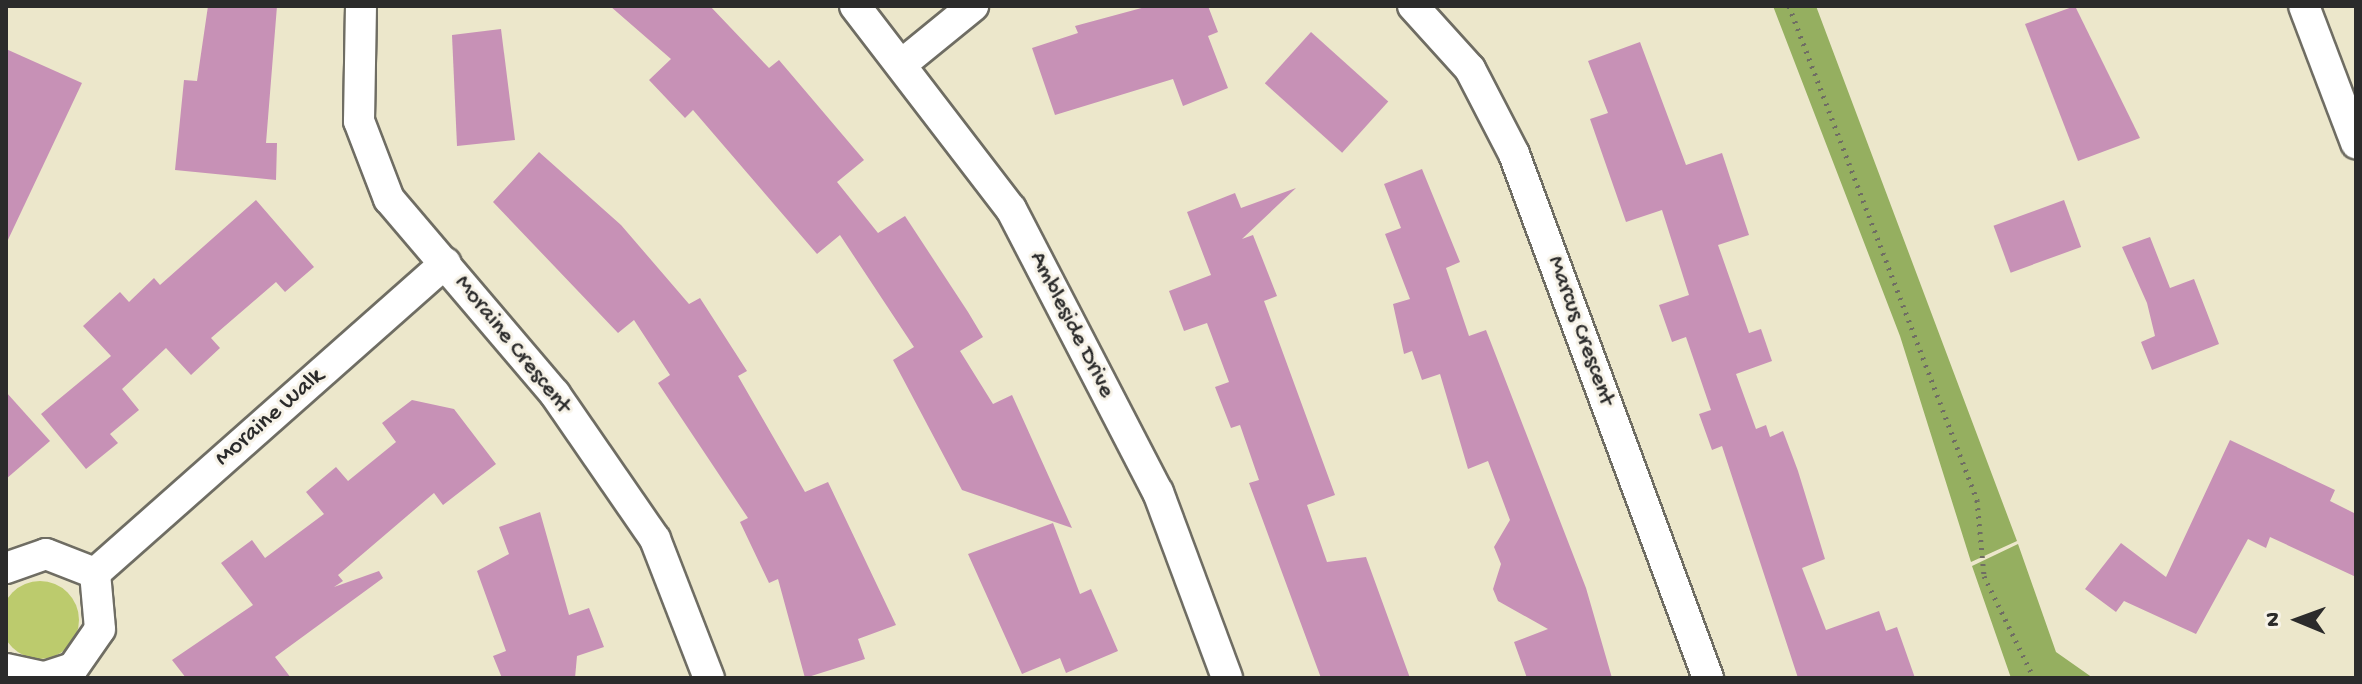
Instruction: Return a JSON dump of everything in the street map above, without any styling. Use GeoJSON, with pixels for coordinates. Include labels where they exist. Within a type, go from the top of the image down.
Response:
{"type":"FeatureCollection","features":[{"type":"Feature","properties":{"kind":"street","name":"Moraine Crescent"},"geometry":{"type":"LineString","coordinates":[[361,6],[356,75],[369,157],[389,199],[555,394],[655,539],[709,678]]}},
{"type":"Feature","properties":{"kind":"street","name":"Ambleside Drive"},"geometry":{"type":"LineString","coordinates":[[855,6],[1011,209],[1158,492],[1227,678]]}},
{"type":"Feature","properties":{"kind":"street"},"geometry":{"type":"LineString","coordinates":[[902,64],[973,6]]}},
{"type":"Feature","properties":{"kind":"street","name":"Marcus Crescent"},"geometry":{"type":"LineString","coordinates":[[1413,6],[1470,69],[1514,154],[1708,678]]}},
{"type":"Feature","properties":{"kind":"street"},"geometry":{"type":"LineString","coordinates":[[2304,6],[2356,143]]}},
{"type":"Feature","properties":{"kind":"street","name":"Moraine Walk"},"geometry":{"type":"LineString","coordinates":[[95,573],[445,263]]}},
{"type":"Feature","properties":{"kind":"street"},"geometry":{"type":"LineString","coordinates":[[6,568],[46,554],[95,573],[100,629],[73,668],[45,677],[6,669]]}},
{"type":"Feature","properties":{"kind":"path"},"geometry":{"type":"LineString","coordinates":[[1789,6],[1977,500],[1984,576],[2034,678]]}},
{"type":"Feature","properties":{"kind":"green space"},"geometry":{"type":"Polygon","coordinates":[[[1773,6],[1816,6],[2017,541],[1971,562],[1900,336],[1773,6]]]}},
{"type":"Feature","properties":{"kind":"green space"},"geometry":{"type":"Polygon","coordinates":[[[2018,544],[2056,652],[2093,678],[2011,678],[1972,566],[2018,544]]]}},
{"type":"Feature","properties":{"kind":"green space"},"geometry":{"type":"Polygon","coordinates":[[[32,581],[48,581],[62,587],[73,598],[79,620],[73,642],[62,653],[48,659],[32,659],[18,653],[7,642],[1,628],[1,612],[7,598],[18,587],[32,581]]]}},
{"type":"Feature","properties":{"kind":"building"},"geometry":{"type":"Polygon","coordinates":[[[208,6],[277,6],[266,143],[277,143],[276,180],[175,170],[184,80],[197,81],[208,6]]]}},
{"type":"Feature","properties":{"kind":"building"},"geometry":{"type":"Polygon","coordinates":[[[610,6],[710,6],[769,68],[779,60],[864,160],[837,182],[878,233],[905,216],[968,312],[983,337],[960,351],[993,404],[1012,395],[1072,528],[962,490],[893,360],[914,347],[840,235],[817,254],[693,110],[685,118],[649,80],[671,59],[610,6]]]}},
{"type":"Feature","properties":{"kind":"building"},"geometry":{"type":"Polygon","coordinates":[[[1149,6],[1208,6],[1218,32],[1208,36],[1228,88],[1183,106],[1173,79],[1055,115],[1032,48],[1078,33],[1075,26],[1149,6]]]}},
{"type":"Feature","properties":{"kind":"building"},"geometry":{"type":"Polygon","coordinates":[[[2075,6],[2140,138],[2078,161],[2025,24],[2075,6]]]}},
{"type":"Feature","properties":{"kind":"building"},"geometry":{"type":"Polygon","coordinates":[[[501,29],[515,140],[457,146],[452,35],[501,29]]]}},
{"type":"Feature","properties":{"kind":"building"},"geometry":{"type":"Polygon","coordinates":[[[1311,32],[1388,102],[1342,153],[1265,83],[1311,32]]]}},
{"type":"Feature","properties":{"kind":"building"},"geometry":{"type":"Polygon","coordinates":[[[1640,42],[1686,165],[1722,153],[1749,235],[1718,245],[1749,333],[1761,329],[1772,361],[1736,374],[1756,429],[1766,425],[1770,437],[1783,431],[1798,471],[1825,559],[1802,568],[1826,630],[1879,611],[1886,631],[1897,627],[1915,678],[1798,678],[1722,446],[1712,450],[1699,414],[1711,410],[1686,337],[1672,342],[1659,305],[1689,295],[1662,210],[1626,222],[1590,119],[1608,113],[1588,61],[1640,42]]]}},
{"type":"Feature","properties":{"kind":"building"},"geometry":{"type":"Polygon","coordinates":[[[6,49],[82,83],[6,244],[6,49]]]}},
{"type":"Feature","properties":{"kind":"building"},"geometry":{"type":"Polygon","coordinates":[[[539,152],[621,225],[689,304],[700,298],[747,371],[738,376],[805,492],[828,482],[896,625],[858,639],[865,659],[805,678],[778,579],[769,583],[740,522],[748,518],[658,383],[670,375],[634,320],[618,333],[493,202],[539,152]]]}},
{"type":"Feature","properties":{"kind":"building"},"geometry":{"type":"Polygon","coordinates":[[[1422,169],[1460,262],[1446,268],[1469,336],[1486,330],[1586,588],[1612,678],[1527,678],[1514,642],[1548,629],[1498,601],[1493,589],[1501,564],[1494,547],[1510,520],[1488,461],[1468,469],[1440,374],[1422,380],[1412,351],[1404,354],[1393,304],[1410,299],[1385,234],[1401,228],[1384,184],[1422,169]]]}},
{"type":"Feature","properties":{"kind":"building"},"geometry":{"type":"Polygon","coordinates":[[[1296,188],[1242,239],[1253,235],[1277,296],[1264,301],[1335,495],[1307,505],[1327,562],[1366,557],[1410,678],[1321,678],[1249,483],[1259,480],[1240,425],[1231,428],[1215,387],[1229,382],[1207,323],[1184,331],[1169,291],[1211,275],[1187,212],[1235,193],[1241,208],[1296,188]]]}},
{"type":"Feature","properties":{"kind":"building"},"geometry":{"type":"Polygon","coordinates":[[[256,200],[314,267],[285,292],[276,282],[211,338],[220,348],[191,375],[166,348],[122,389],[139,410],[110,434],[118,443],[86,469],[41,414],[111,356],[83,326],[120,292],[129,302],[154,278],[160,285],[256,200]]]}},
{"type":"Feature","properties":{"kind":"building"},"geometry":{"type":"Polygon","coordinates":[[[2064,200],[2081,247],[2011,273],[1994,226],[2064,200]]]}},
{"type":"Feature","properties":{"kind":"building"},"geometry":{"type":"Polygon","coordinates":[[[2150,237],[2170,288],[2194,279],[2219,344],[2152,370],[2141,342],[2155,336],[2147,303],[2122,247],[2150,237]]]}},
{"type":"Feature","properties":{"kind":"building"},"geometry":{"type":"Polygon","coordinates":[[[6,392],[50,441],[6,479],[6,392]]]}},
{"type":"Feature","properties":{"kind":"building"},"geometry":{"type":"Polygon","coordinates":[[[412,400],[454,409],[496,464],[443,505],[434,493],[338,575],[343,581],[334,587],[379,571],[383,578],[275,657],[291,678],[186,678],[172,660],[253,605],[221,563],[252,540],[265,558],[324,514],[306,492],[336,467],[348,481],[396,442],[382,423],[412,400]]]}},
{"type":"Feature","properties":{"kind":"building"},"geometry":{"type":"Polygon","coordinates":[[[2230,440],[2335,490],[2330,501],[2356,514],[2356,577],[2270,537],[2266,548],[2248,539],[2196,634],[2124,601],[2116,612],[2085,589],[2121,543],[2166,577],[2230,440]]]}},
{"type":"Feature","properties":{"kind":"building"},"geometry":{"type":"Polygon","coordinates":[[[540,512],[569,615],[589,608],[604,647],[577,656],[575,678],[502,678],[493,656],[506,651],[477,571],[509,554],[499,527],[540,512]]]}},
{"type":"Feature","properties":{"kind":"building"},"geometry":{"type":"Polygon","coordinates":[[[1053,523],[1080,594],[1091,589],[1118,651],[1066,673],[1060,658],[1022,674],[968,554],[1053,523]]]}}]}
